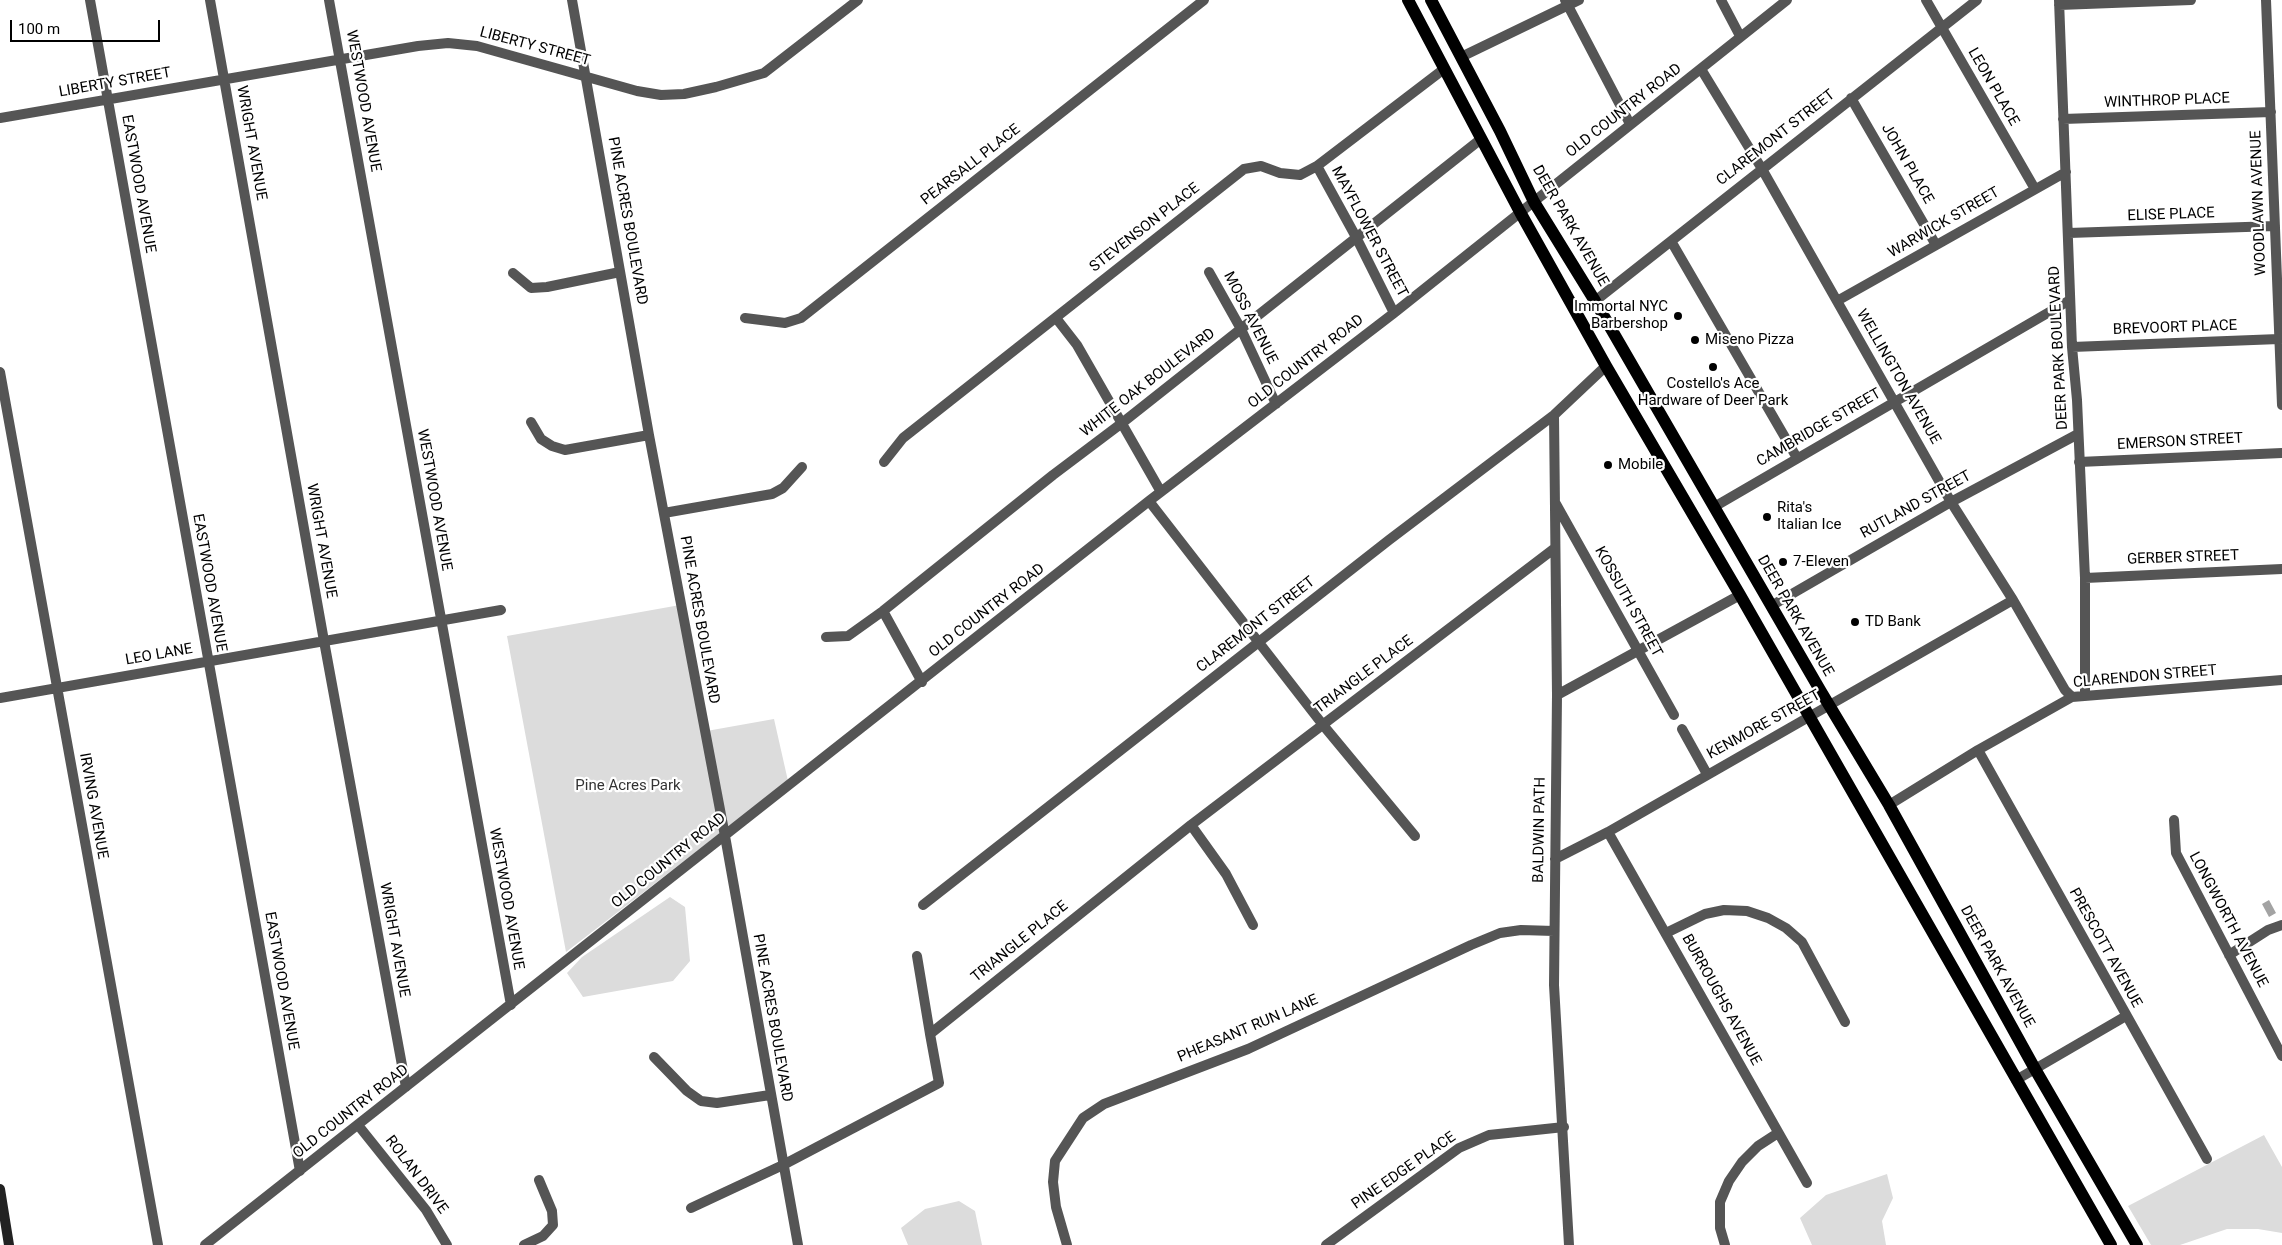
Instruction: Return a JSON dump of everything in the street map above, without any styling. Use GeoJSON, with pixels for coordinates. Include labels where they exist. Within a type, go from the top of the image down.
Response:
{"type":"FeatureCollection","features":[{"type":"Feature","properties":{"kind":"main road"},"geometry":{"type":"LineString","coordinates":[[1408,0],[1520,212],[1606,366],[1740,595],[2111,1245]]}},
{"type":"Feature","properties":{"kind":"main road","name":"DEER PARK AVENUE"},"geometry":{"type":"LineString","coordinates":[[1431,0],[1534,202],[1595,301],[1771,606],[1889,805],[2035,1069],[2137,1245]]}},
{"type":"Feature","properties":{"kind":"street","name":"EASTWOOD AVENUE"},"geometry":{"type":"LineString","coordinates":[[90,0],[207,662],[300,1171]]}},
{"type":"Feature","properties":{"kind":"street","name":"WRIGHT AVENUE"},"geometry":{"type":"LineString","coordinates":[[210,0],[324,641],[406,1087]]}},
{"type":"Feature","properties":{"kind":"street","name":"WESTWOOD AVENUE"},"geometry":{"type":"LineString","coordinates":[[329,0],[511,1005]]}},
{"type":"Feature","properties":{"kind":"street","name":"PINE ACRES BOULEVARD"},"geometry":{"type":"LineString","coordinates":[[572,0],[649,435],[725,836],[798,1245]]}},
{"type":"Feature","properties":{"kind":"street","name":"LIBERTY STREET"},"geometry":{"type":"LineString","coordinates":[[0,118],[418,46],[448,43],[477,46],[637,91],[661,95],[684,94],[716,88],[764,73],[858,0]]}},
{"type":"Feature","properties":{"kind":"street","name":"PEARSALL PLACE"},"geometry":{"type":"LineString","coordinates":[[745,318],[785,323],[801,318],[1204,0]]}},
{"type":"Feature","properties":{"kind":"street"},"geometry":{"type":"LineString","coordinates":[[1461,57],[1566,3],[1579,0]]}},
{"type":"Feature","properties":{"kind":"street"},"geometry":{"type":"LineString","coordinates":[[1721,0],[1740,36]]}},
{"type":"Feature","properties":{"kind":"street","name":"OLD COUNTRY ROAD"},"geometry":{"type":"LineString","coordinates":[[205,1245],[1161,492],[1534,202],[1787,0]]}},
{"type":"Feature","properties":{"kind":"street","name":"LEON PLACE"},"geometry":{"type":"LineString","coordinates":[[1926,0],[2035,189]]}},
{"type":"Feature","properties":{"kind":"street","name":"CLAREMONT STREET"},"geometry":{"type":"LineString","coordinates":[[1595,301],[1977,0]]}},
{"type":"Feature","properties":{"kind":"street"},"geometry":{"type":"LineString","coordinates":[[2059,2],[2191,0]]}},
{"type":"Feature","properties":{"kind":"street","name":"WOODLAWN AVENUE"},"geometry":{"type":"LineString","coordinates":[[2266,0],[2282,405]]}},
{"type":"Feature","properties":{"kind":"street","name":"DEER PARK BOULEVARD"},"geometry":{"type":"LineString","coordinates":[[2059,2],[2072,347],[2085,578],[2085,695]]}},
{"type":"Feature","properties":{"kind":"street"},"geometry":{"type":"LineString","coordinates":[[1566,3],[1630,124]]}},
{"type":"Feature","properties":{"kind":"street","name":"WELLINGTON AVENUE"},"geometry":{"type":"LineString","coordinates":[[1701,68],[1762,169],[1951,502],[2013,600],[2065,690],[2072,697]]}},
{"type":"Feature","properties":{"kind":"street","name":"STEVENSON PLACE"},"geometry":{"type":"LineString","coordinates":[[884,462],[903,438],[1244,170],[1261,166],[1280,173],[1300,175],[1317,166],[1444,69]]}},
{"type":"Feature","properties":{"kind":"street","name":"JOHN PLACE"},"geometry":{"type":"LineString","coordinates":[[1851,98],[1936,245]]}},
{"type":"Feature","properties":{"kind":"street","name":"WINTHROP PLACE"},"geometry":{"type":"LineString","coordinates":[[2063,119],[2271,112]]}},
{"type":"Feature","properties":{"kind":"street","name":"WHITE OAK BOULEVARD"},"geometry":{"type":"LineString","coordinates":[[826,637],[848,636],[884,611],[1053,474],[1122,423],[1482,138]]}},
{"type":"Feature","properties":{"kind":"street","name":"MAYFLOWER STREET"},"geometry":{"type":"LineString","coordinates":[[1317,166],[1356,236],[1394,312]]}},
{"type":"Feature","properties":{"kind":"street","name":"WARWICK STREET"},"geometry":{"type":"LineString","coordinates":[[1838,301],[2066,172]]}},
{"type":"Feature","properties":{"kind":"street","name":"ELISE PLACE"},"geometry":{"type":"LineString","coordinates":[[2069,234],[2275,226]]}},
{"type":"Feature","properties":{"kind":"street"},"geometry":{"type":"LineString","coordinates":[[1670,241],[1797,458]]}},
{"type":"Feature","properties":{"kind":"street"},"geometry":{"type":"LineString","coordinates":[[513,273],[531,288],[546,287],[620,272]]}},
{"type":"Feature","properties":{"kind":"street","name":"MOSS AVENUE"},"geometry":{"type":"LineString","coordinates":[[1209,272],[1240,329],[1276,404]]}},
{"type":"Feature","properties":{"kind":"street","name":"CAMBRIDGE STREET"},"geometry":{"type":"LineString","coordinates":[[1714,507],[2070,300]]}},
{"type":"Feature","properties":{"kind":"street"},"geometry":{"type":"LineString","coordinates":[[1056,318],[1077,345],[1161,492]]}},
{"type":"Feature","properties":{"kind":"street","name":"BREVOORT PLACE"},"geometry":{"type":"LineString","coordinates":[[2072,347],[2279,339]]}},
{"type":"Feature","properties":{"kind":"street","name":"CLAREMONT STREET"},"geometry":{"type":"LineString","coordinates":[[923,906],[1258,643],[1554,415],[1606,366]]}},
{"type":"Feature","properties":{"kind":"street","name":"IRVING AVENUE"},"geometry":{"type":"LineString","coordinates":[[0,372],[158,1245]]}},
{"type":"Feature","properties":{"kind":"street","name":"BALDWIN PATH"},"geometry":{"type":"LineString","coordinates":[[1554,415],[1557,695],[1554,985],[1570,1245]]}},
{"type":"Feature","properties":{"kind":"street"},"geometry":{"type":"LineString","coordinates":[[531,422],[541,439],[552,446],[565,450],[649,435]]}},
{"type":"Feature","properties":{"kind":"street","name":"RUTLAND STREET"},"geometry":{"type":"LineString","coordinates":[[1771,606],[1951,502],[2078,434]]}},
{"type":"Feature","properties":{"kind":"street","name":"EMERSON STREET"},"geometry":{"type":"LineString","coordinates":[[2079,462],[2282,453]]}},
{"type":"Feature","properties":{"kind":"street"},"geometry":{"type":"LineString","coordinates":[[664,513],[772,494],[783,488],[802,467]]}},
{"type":"Feature","properties":{"kind":"street"},"geometry":{"type":"LineString","coordinates":[[1150,501],[1258,643],[1415,836]]}},
{"type":"Feature","properties":{"kind":"street","name":"KOSSUTH STREET"},"geometry":{"type":"LineString","coordinates":[[1556,503],[1674,715]]}},
{"type":"Feature","properties":{"kind":"street","name":"TRIANGLE PLACE"},"geometry":{"type":"LineString","coordinates":[[930,1034],[1191,825],[1555,548]]}},
{"type":"Feature","properties":{"kind":"street","name":"GERBER STREET"},"geometry":{"type":"LineString","coordinates":[[2085,578],[2282,569]]}},
{"type":"Feature","properties":{"kind":"street"},"geometry":{"type":"LineString","coordinates":[[1557,695],[1639,652],[1740,595]]}},
{"type":"Feature","properties":{"kind":"street","name":"KENMORE STREET"},"geometry":{"type":"LineString","coordinates":[[1554,859],[1608,832],[2013,600]]}},
{"type":"Feature","properties":{"kind":"street","name":"LEO LANE"},"geometry":{"type":"LineString","coordinates":[[0,698],[502,610]]}},
{"type":"Feature","properties":{"kind":"street"},"geometry":{"type":"LineString","coordinates":[[884,611],[922,682]]}},
{"type":"Feature","properties":{"kind":"street","name":"CLARENDON STREET"},"geometry":{"type":"LineString","coordinates":[[1889,805],[1978,750],[2072,697],[2282,680]]}},
{"type":"Feature","properties":{"kind":"street"},"geometry":{"type":"LineString","coordinates":[[1682,729],[1707,774]]}},
{"type":"Feature","properties":{"kind":"street","name":"PRESCOTT AVENUE"},"geometry":{"type":"LineString","coordinates":[[1978,750],[2208,1159]]}},
{"type":"Feature","properties":{"kind":"street","name":"LONGWORTH AVENUE"},"geometry":{"type":"LineString","coordinates":[[2174,820],[2176,853],[2282,1056]]}},
{"type":"Feature","properties":{"kind":"street"},"geometry":{"type":"LineString","coordinates":[[1191,825],[1226,874],[1253,925]]}},
{"type":"Feature","properties":{"kind":"street","name":"BURROUGHS AVENUE"},"geometry":{"type":"LineString","coordinates":[[1608,832],[1807,1183]]}},
{"type":"Feature","properties":{"kind":"street"},"geometry":{"type":"LineString","coordinates":[[1666,932],[1684,923],[1724,910],[1746,910],[1768,918],[1786,928],[1802,942],[1845,1022]]}},
{"type":"Feature","properties":{"kind":"street"},"geometry":{"type":"LineString","coordinates":[[2229,955],[2268,930],[2282,925]]}},
{"type":"Feature","properties":{"kind":"street","name":"PHEASANT RUN LANE"},"geometry":{"type":"LineString","coordinates":[[1067,1245],[1056,1207],[1053,1182],[1055,1161],[1083,1118],[1104,1104],[1248,1049],[1500,933],[1521,930],[1554,931]]}},
{"type":"Feature","properties":{"kind":"street"},"geometry":{"type":"LineString","coordinates":[[691,1208],[783,1165],[939,1083],[917,956]]}},
{"type":"Feature","properties":{"kind":"street"},"geometry":{"type":"LineString","coordinates":[[2016,1080],[2126,1016]]}},
{"type":"Feature","properties":{"kind":"street"},"geometry":{"type":"LineString","coordinates":[[654,1057],[687,1091],[701,1101],[717,1103],[770,1095]]}},
{"type":"Feature","properties":{"kind":"street","name":"ROLAN DRIVE"},"geometry":{"type":"LineString","coordinates":[[358,1125],[426,1210],[447,1245]]}},
{"type":"Feature","properties":{"kind":"street","name":"PINE EDGE PLACE"},"geometry":{"type":"LineString","coordinates":[[1326,1245],[1459,1148],[1489,1135],[1564,1127]]}},
{"type":"Feature","properties":{"kind":"street"},"geometry":{"type":"LineString","coordinates":[[1725,1245],[1720,1228],[1720,1202],[1729,1181],[1742,1162],[1758,1146],[1778,1133]]}},
{"type":"Feature","properties":{"kind":"street"},"geometry":{"type":"LineString","coordinates":[[524,1245],[543,1236],[553,1226],[552,1211],[539,1180]]}},
{"type":"Feature","properties":{"kind":"street"},"geometry":{"type":"LineString","coordinates":[[0,1189],[9,1245]]}},
{"type":"Feature","properties":{"kind":"green space","name":"Pine Acres Park"},"geometry":{"type":"Polygon","coordinates":[[[680,605],[701,732],[774,719],[788,781],[566,952],[507,636],[680,605]]]}},
{"type":"Feature","properties":{"kind":"green space"},"geometry":{"type":"Polygon","coordinates":[[[670,897],[685,907],[690,961],[673,981],[583,997],[567,973],[582,957],[670,897]]]}},
{"type":"Feature","properties":{"kind":"green space"},"geometry":{"type":"Polygon","coordinates":[[[2264,1135],[2282,1167],[2282,1233],[2258,1229],[2227,1229],[2180,1245],[2151,1245],[2128,1206],[2264,1135]]]}},
{"type":"Feature","properties":{"kind":"green space"},"geometry":{"type":"Polygon","coordinates":[[[1887,1174],[1893,1198],[1882,1221],[1886,1245],[1812,1245],[1800,1218],[1826,1195],[1887,1174]]]}},
{"type":"Feature","properties":{"kind":"green space"},"geometry":{"type":"Polygon","coordinates":[[[959,1201],[975,1211],[982,1245],[908,1245],[901,1228],[925,1209],[959,1201]]]}},
{"type":"Feature","properties":{"kind":"shaded area"},"geometry":{"type":"Polygon","coordinates":[[[2269,900],[2276,913],[2269,917],[2262,904],[2269,900]]]}},
{"type":"Feature","properties":{"kind":"place","name":"Immortal NYC Barbershop"},"geometry":{"type":"Point","coordinates":[1678,316]}},
{"type":"Feature","properties":{"kind":"place","name":"Miseno Pizza"},"geometry":{"type":"Point","coordinates":[1695,340]}},
{"type":"Feature","properties":{"kind":"place","name":"Costello's Ace Hardware of Deer Park"},"geometry":{"type":"Point","coordinates":[1713,367]}},
{"type":"Feature","properties":{"kind":"place","name":"Mobile"},"geometry":{"type":"Point","coordinates":[1608,465]}},
{"type":"Feature","properties":{"kind":"place","name":"Rita's Italian Ice"},"geometry":{"type":"Point","coordinates":[1767,517]}},
{"type":"Feature","properties":{"kind":"place","name":"7-Eleven"},"geometry":{"type":"Point","coordinates":[1783,562]}},
{"type":"Feature","properties":{"kind":"place","name":"TD Bank"},"geometry":{"type":"Point","coordinates":[1855,622]}}]}
